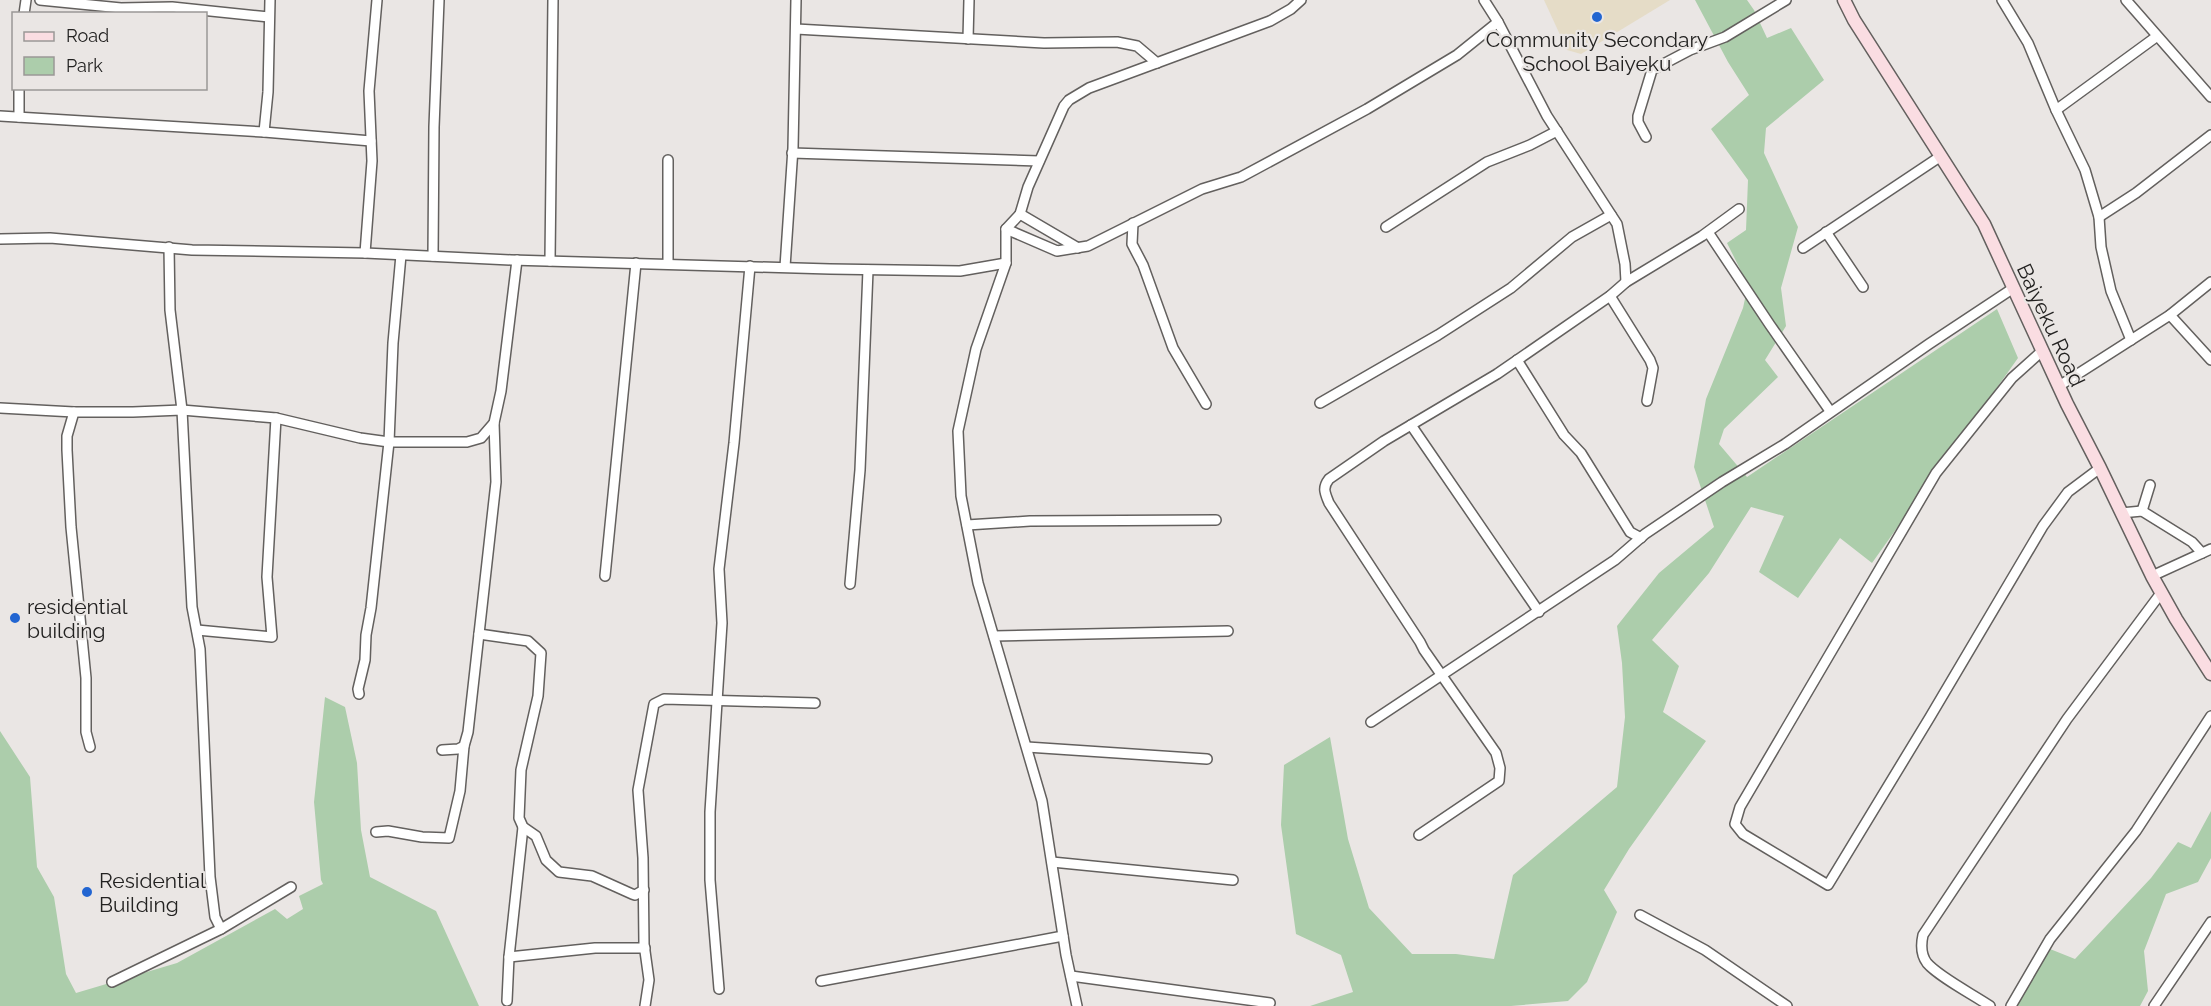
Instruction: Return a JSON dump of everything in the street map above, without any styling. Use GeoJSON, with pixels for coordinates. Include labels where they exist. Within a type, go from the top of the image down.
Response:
{"type":"FeatureCollection","features":[{"type":"Feature","properties":{"kind":"main road","name":"Baiyeku Road"},"geometry":{"type":"LineString","coordinates":[[1844,0],[1854,21],[1984,224],[2012,289],[2152,576],[2211,674]]}},
{"type":"Feature","properties":{"kind":"street"},"geometry":{"type":"LineString","coordinates":[[40,0],[121,8],[172,7],[269,17]]}},
{"type":"Feature","properties":{"kind":"street"},"geometry":{"type":"LineString","coordinates":[[264,132],[268,92],[270,0]]}},
{"type":"Feature","properties":{"kind":"street"},"geometry":{"type":"LineString","coordinates":[[365,253],[372,161],[369,91],[377,0]]}},
{"type":"Feature","properties":{"kind":"street"},"geometry":{"type":"LineString","coordinates":[[433,256],[434,127],[439,0]]}},
{"type":"Feature","properties":{"kind":"street"},"geometry":{"type":"LineString","coordinates":[[550,261],[553,0]]}},
{"type":"Feature","properties":{"kind":"street"},"geometry":{"type":"LineString","coordinates":[[786,267],[796,0]]}},
{"type":"Feature","properties":{"kind":"street"},"geometry":{"type":"LineString","coordinates":[[968,39],[969,0]]}},
{"type":"Feature","properties":{"kind":"street"},"geometry":{"type":"LineString","coordinates":[[1077,1006],[1042,801],[978,583],[961,496],[958,431],[976,349],[1006,263],[1006,228],[1020,214],[1039,161],[1069,100],[1089,88],[1270,21],[1291,9],[1300,0]]}},
{"type":"Feature","properties":{"kind":"street"},"geometry":{"type":"LineString","coordinates":[[1484,0],[1498,22],[1547,116],[1620,232],[1626,282]]}},
{"type":"Feature","properties":{"kind":"street"},"geometry":{"type":"LineString","coordinates":[[1646,137],[1638,122],[1652,70],[1690,50],[1725,37],[1786,0]]}},
{"type":"Feature","properties":{"kind":"street"},"geometry":{"type":"LineString","coordinates":[[2002,0],[2028,43],[2056,110],[2085,170],[2099,217],[2101,247],[2111,291],[2131,340]]}},
{"type":"Feature","properties":{"kind":"street"},"geometry":{"type":"LineString","coordinates":[[2126,0],[2156,37],[2211,97]]}},
{"type":"Feature","properties":{"kind":"street"},"geometry":{"type":"LineString","coordinates":[[1006,228],[1057,251],[1088,246],[1202,189],[1241,177],[1367,109],[1458,55],[1498,22]]}},
{"type":"Feature","properties":{"kind":"street"},"geometry":{"type":"LineString","coordinates":[[796,29],[1044,43],[1117,42],[1137,46],[1157,63]]}},
{"type":"Feature","properties":{"kind":"street"},"geometry":{"type":"LineString","coordinates":[[2056,110],[2156,37]]}},
{"type":"Feature","properties":{"kind":"street"},"geometry":{"type":"LineString","coordinates":[[19,90],[19,117]]}},
{"type":"Feature","properties":{"kind":"street"},"geometry":{"type":"LineString","coordinates":[[0,116],[371,141]]}},
{"type":"Feature","properties":{"kind":"street"},"geometry":{"type":"LineString","coordinates":[[1386,227],[1487,162],[1530,145],[1557,131]]}},
{"type":"Feature","properties":{"kind":"street"},"geometry":{"type":"LineString","coordinates":[[2099,217],[2136,193],[2211,135]]}},
{"type":"Feature","properties":{"kind":"street"},"geometry":{"type":"LineString","coordinates":[[792,153],[1039,161]]}},
{"type":"Feature","properties":{"kind":"street"},"geometry":{"type":"LineString","coordinates":[[1803,248],[1941,156]]}},
{"type":"Feature","properties":{"kind":"street"},"geometry":{"type":"LineString","coordinates":[[668,160],[668,263]]}},
{"type":"Feature","properties":{"kind":"street"},"geometry":{"type":"LineString","coordinates":[[1419,835],[1499,781],[1501,776],[1496,753],[1452,687],[1447,673],[1424,650],[1324,493],[1325,484],[1329,479],[1411,425],[1517,360],[1611,296],[1626,282],[1708,232],[1738,209]]}},
{"type":"Feature","properties":{"kind":"street"},"geometry":{"type":"LineString","coordinates":[[1020,214],[1078,248]]}},
{"type":"Feature","properties":{"kind":"street"},"geometry":{"type":"LineString","coordinates":[[1320,403],[1511,288],[1572,237],[1611,215]]}},
{"type":"Feature","properties":{"kind":"street"},"geometry":{"type":"LineString","coordinates":[[1133,223],[1132,244],[1143,265],[1173,348],[1206,404]]}},
{"type":"Feature","properties":{"kind":"street"},"geometry":{"type":"LineString","coordinates":[[1708,232],[1830,411]]}},
{"type":"Feature","properties":{"kind":"street"},"geometry":{"type":"LineString","coordinates":[[1826,232],[1863,287]]}},
{"type":"Feature","properties":{"kind":"street"},"geometry":{"type":"LineString","coordinates":[[1113,234],[1132,244]]}},
{"type":"Feature","properties":{"kind":"street"},"geometry":{"type":"LineString","coordinates":[[0,239],[50,238],[192,250],[365,253],[517,260],[867,270],[960,272],[1006,263]]}},
{"type":"Feature","properties":{"kind":"street"},"geometry":{"type":"LineString","coordinates":[[169,247],[170,310],[182,410],[192,607],[200,649],[210,877],[215,917],[221,929]]}},
{"type":"Feature","properties":{"kind":"street"},"geometry":{"type":"LineString","coordinates":[[359,694],[358,688],[365,660],[366,635],[371,608],[388,442],[393,343],[401,255]]}},
{"type":"Feature","properties":{"kind":"street"},"geometry":{"type":"LineString","coordinates":[[376,832],[388,831],[422,837],[449,838],[460,791],[464,746],[468,732],[496,482],[494,423],[501,391],[517,260]]}},
{"type":"Feature","properties":{"kind":"street"},"geometry":{"type":"LineString","coordinates":[[605,576],[636,263]]}},
{"type":"Feature","properties":{"kind":"street"},"geometry":{"type":"LineString","coordinates":[[718,989],[710,880],[710,812],[722,622],[718,569],[734,444],[750,266]]}},
{"type":"Feature","properties":{"kind":"street"},"geometry":{"type":"LineString","coordinates":[[849,584],[860,470],[867,270]]}},
{"type":"Feature","properties":{"kind":"street"},"geometry":{"type":"LineString","coordinates":[[2059,386],[2170,315],[2211,282]]}},
{"type":"Feature","properties":{"kind":"street"},"geometry":{"type":"LineString","coordinates":[[1371,722],[1539,612],[1722,482],[1785,444],[1830,411],[2012,289]]}},
{"type":"Feature","properties":{"kind":"street"},"geometry":{"type":"LineString","coordinates":[[1611,296],[1653,368],[1647,400]]}},
{"type":"Feature","properties":{"kind":"street"},"geometry":{"type":"LineString","coordinates":[[2170,315],[2211,360]]}},
{"type":"Feature","properties":{"kind":"street"},"geometry":{"type":"LineString","coordinates":[[2042,351],[2012,378],[1936,473],[1740,807],[1736,824],[1743,834],[1828,885],[2043,526],[2068,492],[2100,468]]}},
{"type":"Feature","properties":{"kind":"street"},"geometry":{"type":"LineString","coordinates":[[1517,360],[1563,435],[1585,460],[1630,532],[1641,538]]}},
{"type":"Feature","properties":{"kind":"street"},"geometry":{"type":"LineString","coordinates":[[0,408],[74,412],[182,410],[276,418],[360,438],[388,442],[467,442],[481,438],[494,423]]}},
{"type":"Feature","properties":{"kind":"street"},"geometry":{"type":"LineString","coordinates":[[74,412],[67,436],[67,461],[86,678],[86,732],[90,747]]}},
{"type":"Feature","properties":{"kind":"street"},"geometry":{"type":"LineString","coordinates":[[197,630],[272,637],[267,577],[276,418]]}},
{"type":"Feature","properties":{"kind":"street"},"geometry":{"type":"LineString","coordinates":[[1411,425],[1539,612]]}},
{"type":"Feature","properties":{"kind":"street"},"geometry":{"type":"LineString","coordinates":[[2142,511],[2150,485]]}},
{"type":"Feature","properties":{"kind":"street"},"geometry":{"type":"LineString","coordinates":[[2121,513],[2142,511],[2192,542],[2202,553]]}},
{"type":"Feature","properties":{"kind":"street"},"geometry":{"type":"LineString","coordinates":[[967,525],[1030,521],[1216,520]]}},
{"type":"Feature","properties":{"kind":"street"},"geometry":{"type":"LineString","coordinates":[[1629,548],[1630,532]]}},
{"type":"Feature","properties":{"kind":"street"},"geometry":{"type":"LineString","coordinates":[[2152,576],[2211,549]]}},
{"type":"Feature","properties":{"kind":"street"},"geometry":{"type":"LineString","coordinates":[[1990,1006],[1926,962],[1922,952],[1923,935],[2067,719],[2161,593]]}},
{"type":"Feature","properties":{"kind":"street"},"geometry":{"type":"LineString","coordinates":[[994,636],[1228,631]]}},
{"type":"Feature","properties":{"kind":"street"},"geometry":{"type":"LineString","coordinates":[[479,634],[528,641],[541,653],[538,696],[521,770],[519,818],[523,826],[536,836],[546,860],[559,872],[592,876],[632,894],[644,890]]}},
{"type":"Feature","properties":{"kind":"street"},"geometry":{"type":"LineString","coordinates":[[645,1006],[649,980],[645,948],[638,790],[654,704],[664,699],[815,704]]}},
{"type":"Feature","properties":{"kind":"street"},"geometry":{"type":"LineString","coordinates":[[2011,1006],[2050,939],[2136,831],[2211,716]]}},
{"type":"Feature","properties":{"kind":"street"},"geometry":{"type":"LineString","coordinates":[[441,750],[458,749],[464,746]]}},
{"type":"Feature","properties":{"kind":"street"},"geometry":{"type":"LineString","coordinates":[[1027,747],[1207,759]]}},
{"type":"Feature","properties":{"kind":"street"},"geometry":{"type":"LineString","coordinates":[[507,1001],[509,957],[523,826]]}},
{"type":"Feature","properties":{"kind":"street"},"geometry":{"type":"LineString","coordinates":[[1052,862],[1233,880]]}},
{"type":"Feature","properties":{"kind":"street"},"geometry":{"type":"LineString","coordinates":[[112,982],[221,929],[291,887]]}},
{"type":"Feature","properties":{"kind":"street"},"geometry":{"type":"LineString","coordinates":[[1640,915],[1705,950],[1787,1006]]}},
{"type":"Feature","properties":{"kind":"street"},"geometry":{"type":"LineString","coordinates":[[2154,1006],[2211,922]]}},
{"type":"Feature","properties":{"kind":"street"},"geometry":{"type":"LineString","coordinates":[[821,981],[1064,936]]}},
{"type":"Feature","properties":{"kind":"street"},"geometry":{"type":"LineString","coordinates":[[509,957],[594,948],[645,948]]}},
{"type":"Feature","properties":{"kind":"street"},"geometry":{"type":"LineString","coordinates":[[1071,976],[1270,1003]]}},
{"type":"Feature","properties":{"kind":"shaded area","name":"Community Secondary School Baiyeku"},"geometry":{"type":"Polygon","coordinates":[[[1544,0],[1670,0],[1581,54],[1567,50],[1544,0]]]}},
{"type":"Feature","properties":{"kind":"green space"},"geometry":{"type":"Polygon","coordinates":[[[1695,0],[1747,0],[1767,38],[1791,28],[1824,80],[1766,128],[1764,153],[1798,227],[1781,288],[1786,326],[1765,360],[1778,377],[1724,429],[1719,444],[1747,477],[1997,309],[2018,358],[1872,563],[1840,538],[1798,598],[1759,572],[1784,516],[1751,507],[1709,573],[1652,640],[1679,666],[1663,712],[1706,741],[1629,849],[1604,890],[1617,912],[1587,982],[1568,1001],[1511,1006],[1310,1006],[1353,992],[1341,955],[1296,934],[1281,825],[1284,765],[1330,737],[1348,839],[1369,908],[1412,954],[1456,954],[1494,959],[1513,875],[1617,787],[1625,717],[1617,626],[1659,573],[1714,527],[1694,467],[1706,399],[1743,308],[1748,285],[1727,243],[1746,230],[1748,180],[1711,129],[1749,95],[1728,62],[1695,0]]]}},
{"type":"Feature","properties":{"kind":"green space"},"geometry":{"type":"Polygon","coordinates":[[[325,697],[345,707],[357,763],[361,830],[370,877],[436,911],[479,1006],[0,1006],[0,731],[30,777],[37,867],[54,897],[66,974],[76,993],[177,963],[275,909],[287,919],[303,909],[299,896],[323,884],[314,802],[325,697]]]}},
{"type":"Feature","properties":{"kind":"green space"},"geometry":{"type":"Polygon","coordinates":[[[2211,811],[2211,858],[2198,882],[2166,894],[2144,951],[2148,991],[2140,1006],[2015,1006],[2020,982],[2040,945],[2075,959],[2151,878],[2178,842],[2191,848],[2211,811]]]}},
{"type":"Feature","properties":{"kind":"place","name":"Community Secondary School Baiyeku"},"geometry":{"type":"Point","coordinates":[1597,17]}},
{"type":"Feature","properties":{"kind":"place","name":"residential building"},"geometry":{"type":"Point","coordinates":[15,618]}},
{"type":"Feature","properties":{"kind":"place","name":"Residential Building"},"geometry":{"type":"Point","coordinates":[87,892]}}]}
